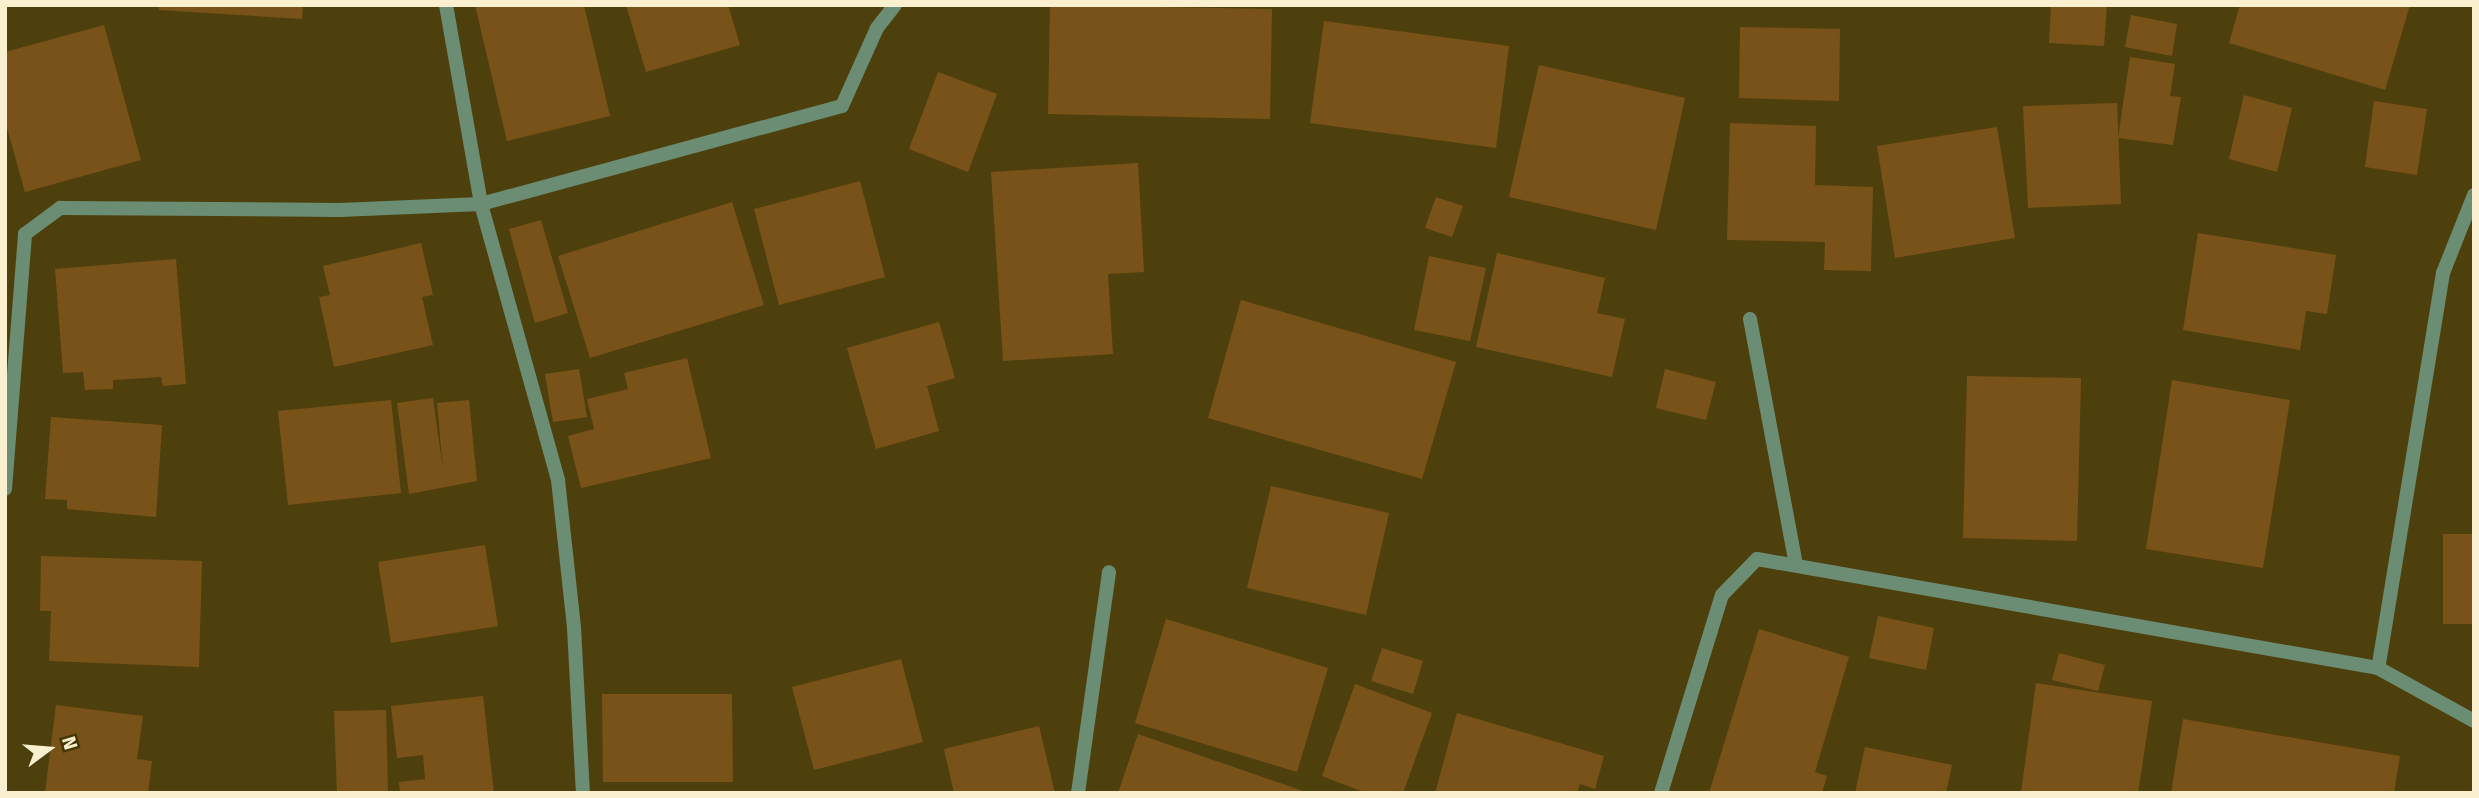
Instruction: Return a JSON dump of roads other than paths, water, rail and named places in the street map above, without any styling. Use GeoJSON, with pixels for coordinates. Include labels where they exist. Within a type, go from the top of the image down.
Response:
{"type":"FeatureCollection","features":[{"type":"Feature","properties":{"kind":"street"},"geometry":{"type":"LineString","coordinates":[[446,5],[481,204],[558,480],[574,628],[583,793]]}},
{"type":"Feature","properties":{"kind":"street"},"geometry":{"type":"LineString","coordinates":[[5,489],[25,234],[60,208],[340,210],[481,204],[842,106],[877,29],[895,5]]}},
{"type":"Feature","properties":{"kind":"street"},"geometry":{"type":"LineString","coordinates":[[2378,668],[2443,273],[2474,195]]}},
{"type":"Feature","properties":{"kind":"street"},"geometry":{"type":"LineString","coordinates":[[1750,319],[1796,565]]}},
{"type":"Feature","properties":{"kind":"street"},"geometry":{"type":"LineString","coordinates":[[1661,793],[1722,595],[1756,559],[2378,668],[2474,721]]}},
{"type":"Feature","properties":{"kind":"street"},"geometry":{"type":"LineString","coordinates":[[1078,793],[1109,572]]}}]}
